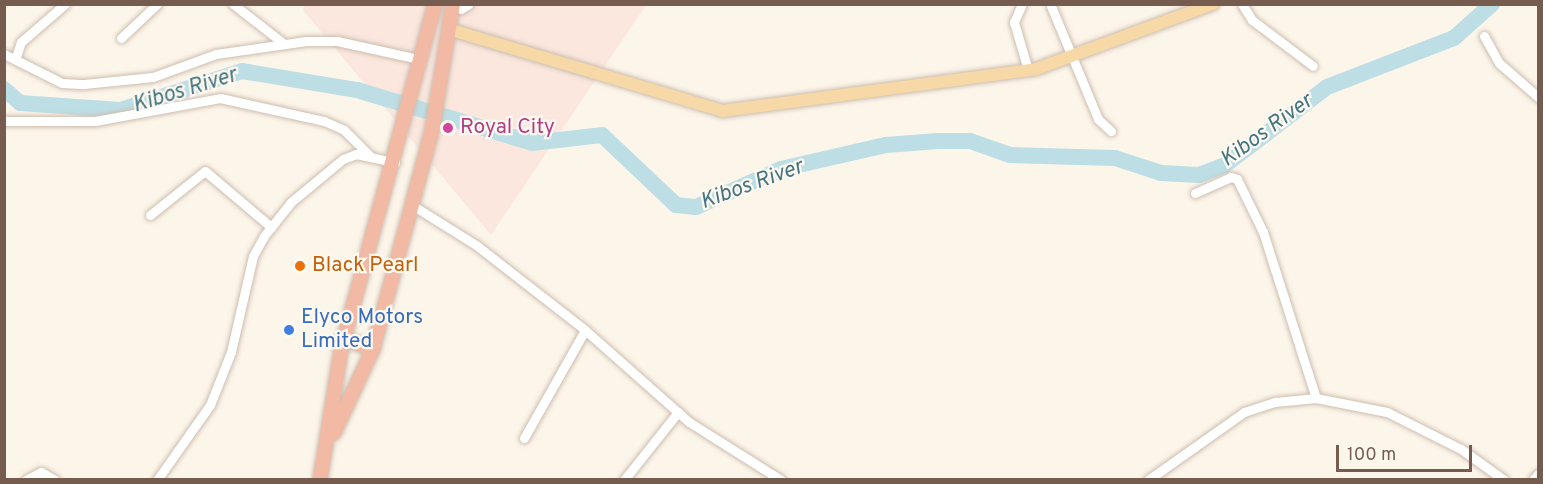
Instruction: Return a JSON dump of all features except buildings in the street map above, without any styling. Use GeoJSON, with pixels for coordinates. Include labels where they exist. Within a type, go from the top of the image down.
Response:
{"type":"FeatureCollection","features":[{"type":"Feature","properties":{"kind":"highway"},"geometry":{"type":"LineString","coordinates":[[320,480],[329,443],[344,339],[407,119],[419,59],[435,4]]}},
{"type":"Feature","properties":{"kind":"highway"},"geometry":{"type":"LineString","coordinates":[[329,443],[373,349],[432,130],[451,30],[461,6]]}},
{"type":"Feature","properties":{"kind":"highway"},"geometry":{"type":"LineString","coordinates":[[344,339],[373,349]]}},
{"type":"Feature","properties":{"kind":"main road"},"geometry":{"type":"LineString","coordinates":[[451,30],[723,111],[1028,70],[1074,57],[1213,4]]}},
{"type":"Feature","properties":{"kind":"street"},"geometry":{"type":"LineString","coordinates":[[16,57],[21,42],[65,4]]}},
{"type":"Feature","properties":{"kind":"street"},"geometry":{"type":"LineString","coordinates":[[121,38],[157,4]]}},
{"type":"Feature","properties":{"kind":"street"},"geometry":{"type":"LineString","coordinates":[[233,4],[283,43]]}},
{"type":"Feature","properties":{"kind":"street"},"geometry":{"type":"LineString","coordinates":[[1022,4],[1014,22],[1028,70]]}},
{"type":"Feature","properties":{"kind":"street"},"geometry":{"type":"LineString","coordinates":[[1242,4],[1252,20],[1313,66]]}},
{"type":"Feature","properties":{"kind":"street"},"geometry":{"type":"LineString","coordinates":[[1051,6],[1098,119],[1111,131]]}},
{"type":"Feature","properties":{"kind":"street"},"geometry":{"type":"LineString","coordinates":[[1484,36],[1499,63],[1539,98]]}},
{"type":"Feature","properties":{"kind":"street"},"geometry":{"type":"LineString","coordinates":[[4,54],[16,57],[47,77],[84,84],[153,77],[216,54],[283,43],[338,41],[419,59]]}},
{"type":"Feature","properties":{"kind":"street"},"geometry":{"type":"LineString","coordinates":[[4,121],[95,121],[220,98],[324,121],[344,130],[370,156]]}},
{"type":"Feature","properties":{"kind":"street"},"geometry":{"type":"LineString","coordinates":[[157,480],[210,405],[231,352],[253,256],[271,227],[291,202],[343,159],[370,156],[395,162]]}},
{"type":"Feature","properties":{"kind":"street"},"geometry":{"type":"LineString","coordinates":[[150,216],[206,171],[271,227]]}},
{"type":"Feature","properties":{"kind":"street"},"geometry":{"type":"LineString","coordinates":[[1195,193],[1231,177],[1237,180],[1263,232],[1316,398]]}},
{"type":"Feature","properties":{"kind":"street"},"geometry":{"type":"LineString","coordinates":[[412,205],[476,245],[585,330],[678,412],[749,464],[781,480]]}},
{"type":"Feature","properties":{"kind":"street"},"geometry":{"type":"LineString","coordinates":[[524,438],[585,330]]}},
{"type":"Feature","properties":{"kind":"street"},"geometry":{"type":"LineString","coordinates":[[1148,480],[1244,412],[1275,402],[1316,398],[1387,412],[1461,449],[1504,480]]}},
{"type":"Feature","properties":{"kind":"street"},"geometry":{"type":"LineString","coordinates":[[624,480],[678,412]]}},
{"type":"Feature","properties":{"kind":"street"},"geometry":{"type":"LineString","coordinates":[[26,480],[41,471],[55,480]]}},
{"type":"Feature","properties":{"kind":"street"},"geometry":{"type":"LineString","coordinates":[[1533,480],[1539,474]]}},
{"type":"Feature","properties":{"kind":"shaded area"},"geometry":{"type":"Polygon","coordinates":[[[305,4],[646,5],[491,235],[303,10],[305,4]]]}},
{"type":"Feature","properties":{"kind":"waterway","name":"Kibos River"},"geometry":{"type":"LineString","coordinates":[[4,89],[20,103],[120,110],[242,71],[357,90],[532,143],[602,135],[676,205],[696,207],[781,169],[886,145],[938,141],[970,141],[1010,155],[1115,158],[1161,173],[1199,175],[1225,165],[1327,87],[1454,38],[1492,4]]}},
{"type":"Feature","properties":{"kind":"place","name":"Royal City"},"geometry":{"type":"Point","coordinates":[448,128]}},
{"type":"Feature","properties":{"kind":"place","name":"Black Pearl"},"geometry":{"type":"Point","coordinates":[300,266]}},
{"type":"Feature","properties":{"kind":"place","name":"Elyco Motors Limited"},"geometry":{"type":"Point","coordinates":[289,330]}}]}
